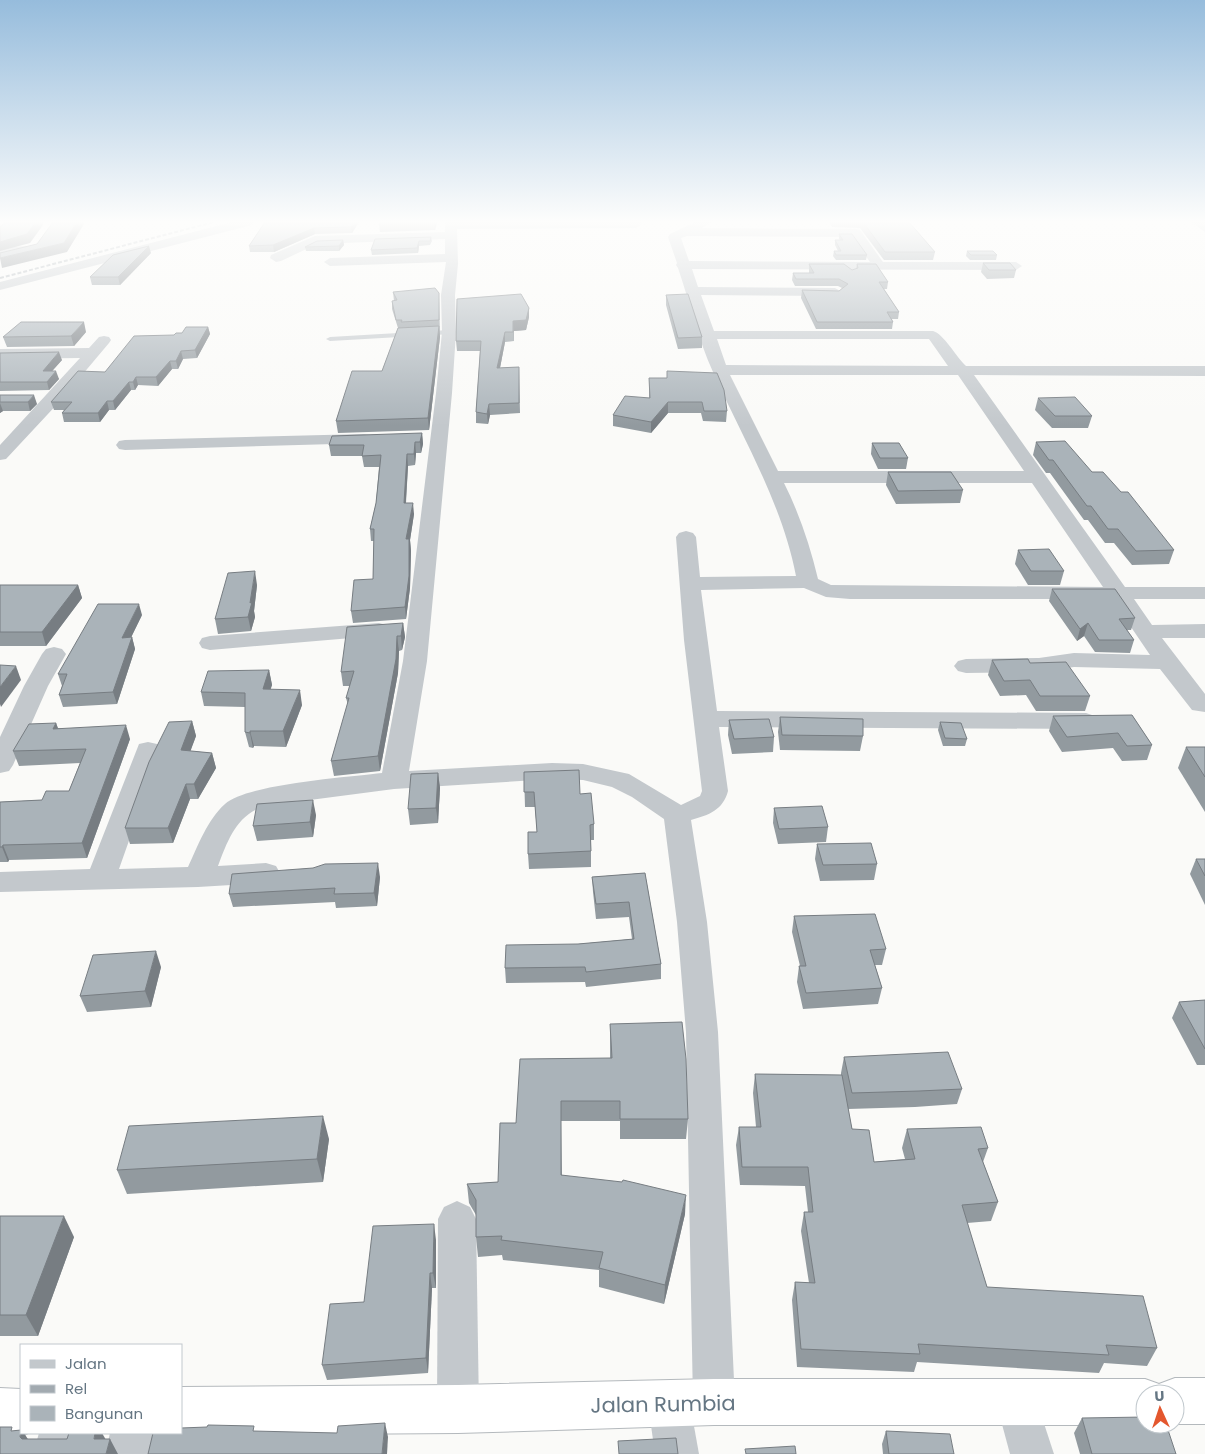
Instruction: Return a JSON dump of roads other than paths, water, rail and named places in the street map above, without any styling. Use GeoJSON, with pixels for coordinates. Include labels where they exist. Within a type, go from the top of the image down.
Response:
{"type":"FeatureCollection","features":[{"type":"Feature","properties":{"kind":"highway","name":"Jalan Rumbia"},"geometry":{"type":"LineString","coordinates":[[182,1411],[458,1410],[714,1402],[1135,1402]]}},
{"type":"Feature","properties":{"kind":"highway"},"geometry":{"type":"LineString","coordinates":[[1185,1402],[1205,1402]]}},
{"type":"Feature","properties":{"kind":"highway"},"geometry":{"type":"LineString","coordinates":[[0,1412],[20,1412]]}},
{"type":"Feature","properties":{"kind":"street"},"geometry":{"type":"LineString","coordinates":[[394,780],[414,670],[419,627],[430,437],[449,332],[449,290]]}},
{"type":"Feature","properties":{"kind":"street"},"geometry":{"type":"LineString","coordinates":[[808,582],[802,554],[773,477],[745,425],[720,370],[693,291],[838,292]]}},
{"type":"Feature","properties":{"kind":"street"},"geometry":{"type":"LineString","coordinates":[[707,335],[933,335],[951,360],[963,371],[1167,662],[1191,694],[1201,705],[1205,704]]}},
{"type":"Feature","properties":{"kind":"street"},"geometry":{"type":"LineString","coordinates":[[0,455],[55,397],[104,340]]}},
{"type":"Feature","properties":{"kind":"street"},"geometry":{"type":"LineString","coordinates":[[0,354],[92,353]]}},
{"type":"Feature","properties":{"kind":"street"},"geometry":{"type":"LineString","coordinates":[[720,370],[1205,371]]}},
{"type":"Feature","properties":{"kind":"street"},"geometry":{"type":"LineString","coordinates":[[37,397],[55,397]]}},
{"type":"Feature","properties":{"kind":"street"},"geometry":{"type":"LineString","coordinates":[[125,445],[385,438]]}},
{"type":"Feature","properties":{"kind":"street"},"geometry":{"type":"LineString","coordinates":[[773,477],[1038,477]]}},
{"type":"Feature","properties":{"kind":"street"},"geometry":{"type":"LineString","coordinates":[[198,877],[223,825],[230,815],[241,806],[261,798],[394,780],[526,772],[583,772],[620,780],[677,814],[700,808],[714,799],[706,719],[695,640],[686,537]]}},
{"type":"Feature","properties":{"kind":"street"},"geometry":{"type":"LineString","coordinates":[[690,584],[808,582],[826,591],[850,594],[1205,593]]}},
{"type":"Feature","properties":{"kind":"street"},"geometry":{"type":"LineString","coordinates":[[210,643],[419,627]]}},
{"type":"Feature","properties":{"kind":"street"},"geometry":{"type":"LineString","coordinates":[[1147,632],[1205,631]]}},
{"type":"Feature","properties":{"kind":"street"},"geometry":{"type":"LineString","coordinates":[[0,765],[36,686],[54,654]]}},
{"type":"Feature","properties":{"kind":"street"},"geometry":{"type":"LineString","coordinates":[[966,666],[1039,665],[1074,660],[1167,662]]}},
{"type":"Feature","properties":{"kind":"street"},"geometry":{"type":"LineString","coordinates":[[706,719],[1113,721]]}},
{"type":"Feature","properties":{"kind":"street"},"geometry":{"type":"LineString","coordinates":[[102,880],[148,750]]}},
{"type":"Feature","properties":{"kind":"street"},"geometry":{"type":"LineString","coordinates":[[677,814],[692,922],[702,1032],[714,1402]]}},
{"type":"Feature","properties":{"kind":"street"},"geometry":{"type":"LineString","coordinates":[[0,882],[198,877],[297,871]]}},
{"type":"Feature","properties":{"kind":"street"},"geometry":{"type":"LineString","coordinates":[[457,1219],[458,1410]]}},
{"type":"Feature","properties":{"kind":"street"},"geometry":{"type":"LineString","coordinates":[[1016,1402],[1032,1454]]}},
{"type":"Feature","properties":{"kind":"street"},"geometry":{"type":"LineString","coordinates":[[669,1404],[677,1454]]}},
{"type":"Feature","properties":{"kind":"street"},"geometry":{"type":"LineString","coordinates":[[55,1454],[60,1434]]}},
{"type":"Feature","properties":{"kind":"street"},"geometry":{"type":"LineString","coordinates":[[127,1454],[132,1434]]}},
{"type":"Feature","properties":{"kind":"lane"},"geometry":{"type":"LineString","coordinates":[[330,339],[449,332]]}}]}
